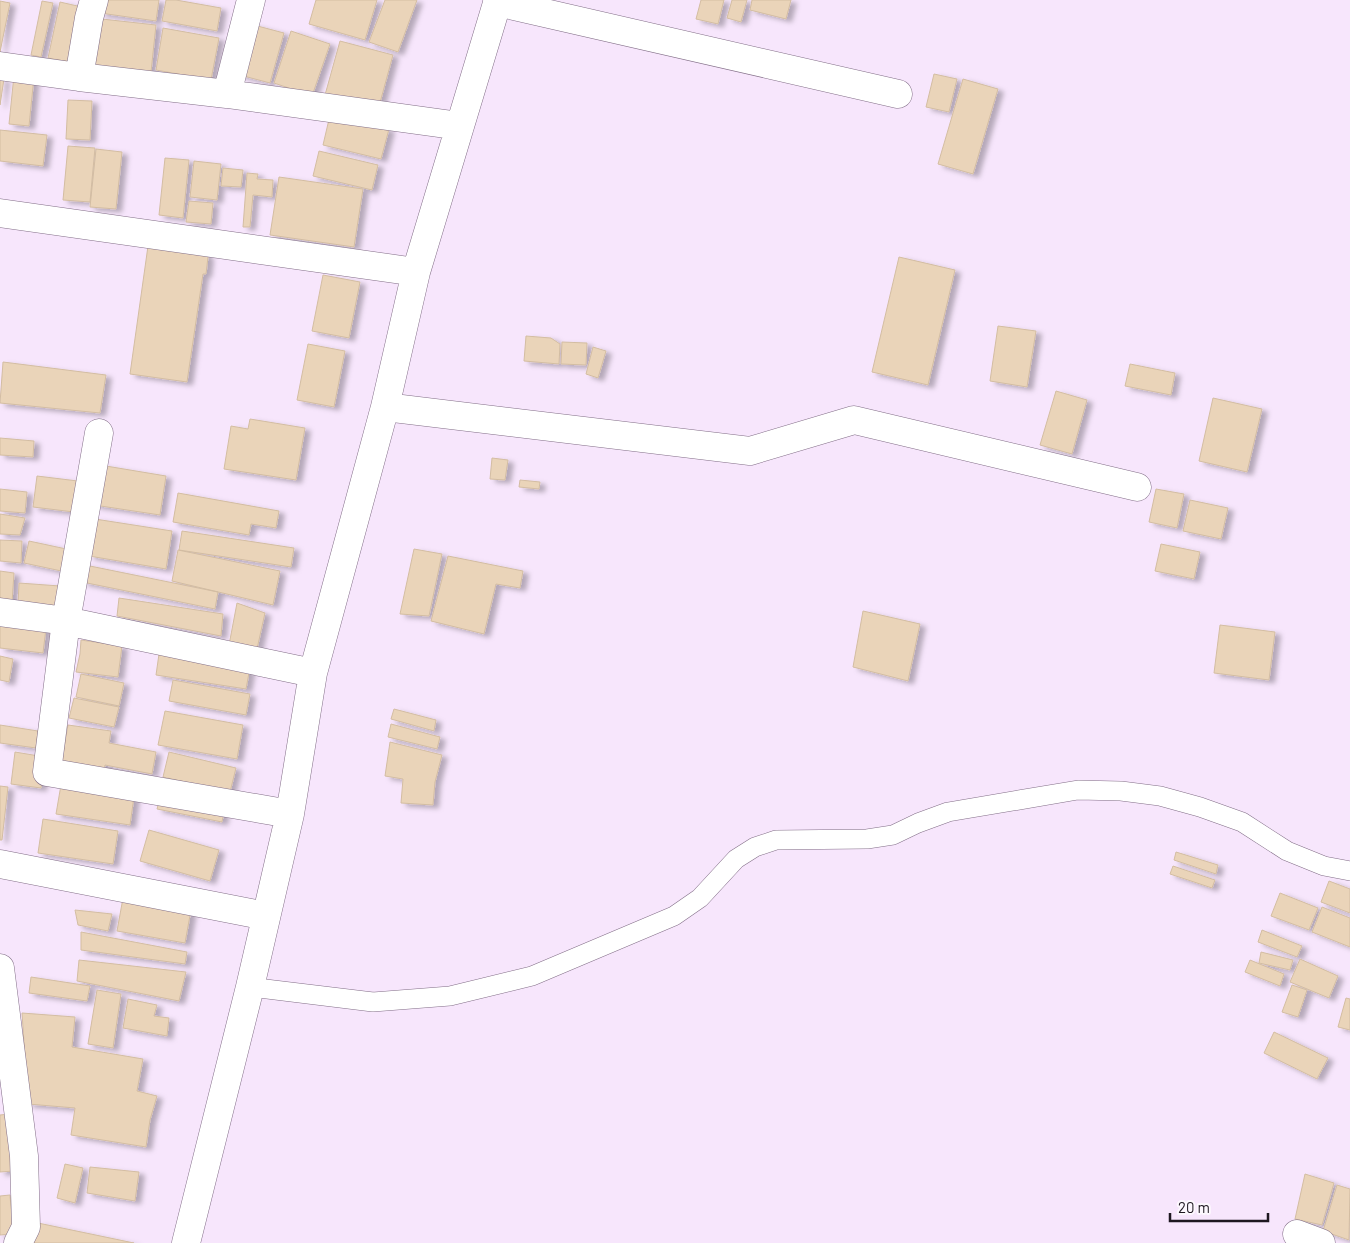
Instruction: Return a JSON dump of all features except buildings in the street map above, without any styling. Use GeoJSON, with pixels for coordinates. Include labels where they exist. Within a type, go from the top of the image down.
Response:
{"type":"FeatureCollection","features":[{"type":"Feature","properties":{"kind":"street"},"geometry":{"type":"LineString","coordinates":[[78,77],[94,0]]}},
{"type":"Feature","properties":{"kind":"street"},"geometry":{"type":"LineString","coordinates":[[227,94],[251,0]]}},
{"type":"Feature","properties":{"kind":"street"},"geometry":{"type":"LineString","coordinates":[[186,1243],[250,987],[290,814],[313,673],[385,407],[416,272],[497,1],[898,94]]}},
{"type":"Feature","properties":{"kind":"street"},"geometry":{"type":"LineString","coordinates":[[0,66],[227,94],[460,126]]}},
{"type":"Feature","properties":{"kind":"street"},"geometry":{"type":"LineString","coordinates":[[0,213],[416,272]]}},
{"type":"Feature","properties":{"kind":"street"},"geometry":{"type":"LineString","coordinates":[[385,407],[750,451],[854,420],[1137,488]]}},
{"type":"Feature","properties":{"kind":"street"},"geometry":{"type":"LineString","coordinates":[[99,433],[66,622],[47,772],[290,814]]}},
{"type":"Feature","properties":{"kind":"street"},"geometry":{"type":"LineString","coordinates":[[0,612],[66,622],[313,673]]}},
{"type":"Feature","properties":{"kind":"street"},"geometry":{"type":"LineString","coordinates":[[0,864],[266,916]]}},
{"type":"Feature","properties":{"kind":"street"},"geometry":{"type":"LineString","coordinates":[[0,968],[24,1156],[26,1227],[18,1243]]}},
{"type":"Feature","properties":{"kind":"lane"},"geometry":{"type":"LineString","coordinates":[[250,987],[373,1002],[450,996],[532,976],[674,916],[700,898],[736,859],[755,848],[776,840],[868,839],[893,835],[948,812],[1078,790],[1160,796],[1200,806],[1242,822],[1287,851],[1324,866],[1350,871]]}}]}
